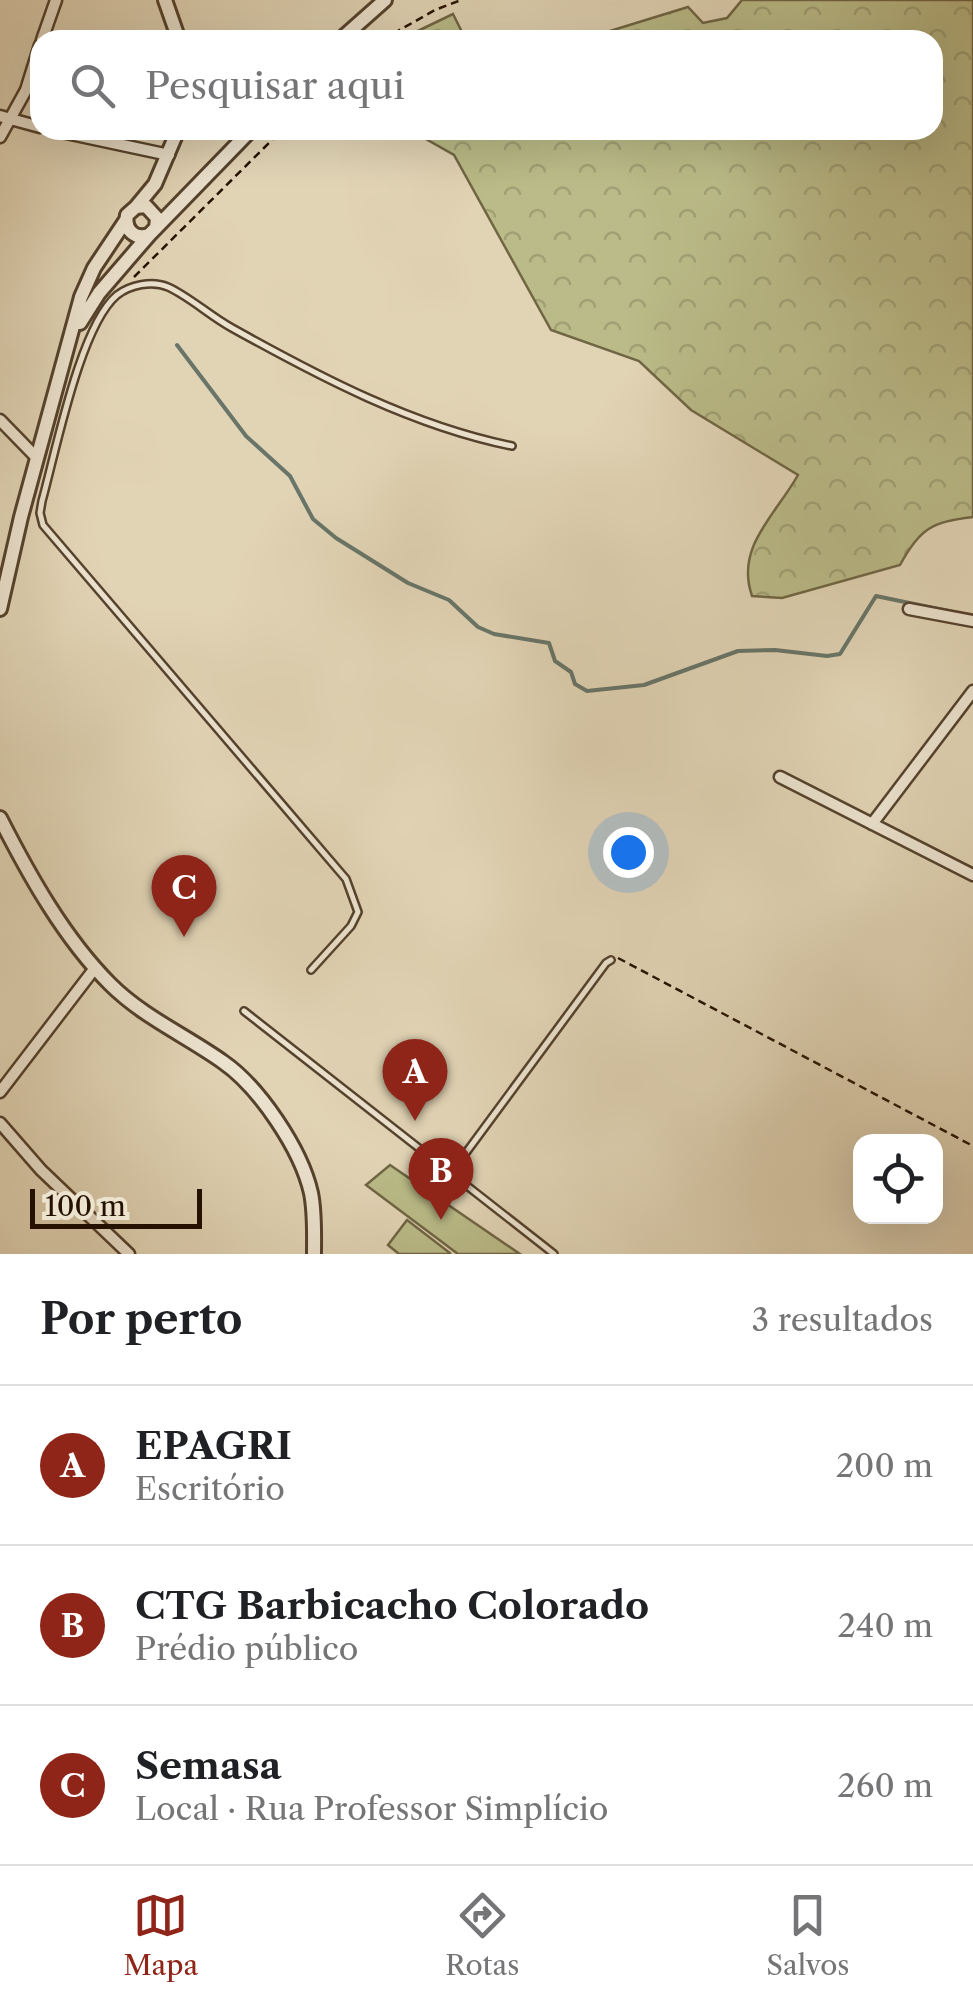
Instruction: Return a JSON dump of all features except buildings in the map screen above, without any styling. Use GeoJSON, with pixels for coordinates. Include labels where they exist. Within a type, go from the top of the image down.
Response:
{"type":"FeatureCollection","features":[{"type":"Feature","properties":{"kind":"street"},"geometry":{"type":"LineString","coordinates":[[46,30],[56,0]]}},
{"type":"Feature","properties":{"kind":"street"},"geometry":{"type":"LineString","coordinates":[[165,0],[176,30]]}},
{"type":"Feature","properties":{"kind":"street"},"geometry":{"type":"LineString","coordinates":[[351,30],[385,0]]}},
{"type":"Feature","properties":{"kind":"street"},"geometry":{"type":"LineString","coordinates":[[0,137],[5,119],[26,90],[30,77]]}},
{"type":"Feature","properties":{"kind":"street"},"geometry":{"type":"LineString","coordinates":[[5,119],[30,125]]}},
{"type":"Feature","properties":{"kind":"street"},"geometry":{"type":"LineString","coordinates":[[98,140],[168,155]]}},
{"type":"Feature","properties":{"kind":"street"},"geometry":{"type":"LineString","coordinates":[[126,220],[131,233],[140,237],[152,232],[157,218],[151,209],[155,184],[174,140]]}},
{"type":"Feature","properties":{"kind":"street"},"geometry":{"type":"LineString","coordinates":[[136,206],[151,209],[178,196],[240,140]]}},
{"type":"Feature","properties":{"kind":"street"},"geometry":{"type":"LineString","coordinates":[[70,343],[90,305],[152,232],[241,140]]}},
{"type":"Feature","properties":{"kind":"street"},"geometry":{"type":"LineString","coordinates":[[0,609],[36,457],[85,286],[126,220],[155,184]]}},
{"type":"Feature","properties":{"kind":"street"},"geometry":{"type":"LineString","coordinates":[[0,420],[36,457]]}},
{"type":"Feature","properties":{"kind":"street"},"geometry":{"type":"LineString","coordinates":[[909,609],[973,621]]}},
{"type":"Feature","properties":{"kind":"street"},"geometry":{"type":"LineString","coordinates":[[872,824],[973,691]]}},
{"type":"Feature","properties":{"kind":"street"},"geometry":{"type":"LineString","coordinates":[[780,777],[973,875]]}},
{"type":"Feature","properties":{"kind":"street"},"geometry":{"type":"LineString","coordinates":[[0,818],[32,875],[95,968],[126,1000],[223,1062],[258,1094],[307,1178],[312,1196],[314,1254]]}},
{"type":"Feature","properties":{"kind":"street"},"geometry":{"type":"LineString","coordinates":[[0,1092],[95,968]]}},
{"type":"Feature","properties":{"kind":"street"},"geometry":{"type":"LineString","coordinates":[[0,1123],[41,1170],[128,1254]]}},
{"type":"Feature","properties":{"kind":"lane"},"geometry":{"type":"LineString","coordinates":[[310,970],[351,926],[358,912],[346,879],[43,526],[42,500],[88,342],[108,303],[122,291],[152,283],[166,286],[230,327],[378,402],[451,431],[512,446]]}},
{"type":"Feature","properties":{"kind":"lane"},"geometry":{"type":"LineString","coordinates":[[451,1174],[611,960]]}},
{"type":"Feature","properties":{"kind":"lane"},"geometry":{"type":"LineString","coordinates":[[244,1011],[554,1254]]}},
{"type":"Feature","properties":{"kind":"path"},"geometry":{"type":"LineString","coordinates":[[400,30],[462,0]]}},
{"type":"Feature","properties":{"kind":"path"},"geometry":{"type":"LineString","coordinates":[[122,291],[272,140]]}},
{"type":"Feature","properties":{"kind":"path"},"geometry":{"type":"LineString","coordinates":[[611,960],[618,958],[973,1146]]}},
{"type":"Feature","properties":{"kind":"green space"},"geometry":{"type":"Polygon","coordinates":[[[742,0],[973,0],[973,517],[929,529],[900,565],[782,598],[752,596],[749,562],[760,532],[798,475],[691,410],[639,361],[551,330],[454,155],[428,140],[943,140],[943,30],[613,30],[688,7],[703,23],[727,18],[742,0]]]}},
{"type":"Feature","properties":{"kind":"green space"},"geometry":{"type":"Polygon","coordinates":[[[453,14],[461,30],[420,30],[453,14]]]}},
{"type":"Feature","properties":{"kind":"green space"},"geometry":{"type":"Polygon","coordinates":[[[390,1165],[520,1254],[458,1254],[366,1185],[390,1165]]]}},
{"type":"Feature","properties":{"kind":"green space"},"geometry":{"type":"Polygon","coordinates":[[[407,1220],[450,1253],[399,1254],[388,1245],[407,1220]]]}},
{"type":"Feature","properties":{"kind":"waterway"},"geometry":{"type":"LineString","coordinates":[[177,345],[246,436],[290,476],[313,519],[408,583],[449,600],[478,627],[494,634],[549,643],[555,661],[571,672],[575,684],[587,691],[644,685],[738,651],[840,654],[876,596],[972,616]]}},
{"type":"Feature","properties":{"kind":"place","name":"Semasa"},"geometry":{"type":"Point","coordinates":[184,937]}},
{"type":"Feature","properties":{"kind":"place","name":"EPAGRI"},"geometry":{"type":"Point","coordinates":[415,1121]}},
{"type":"Feature","properties":{"kind":"place","name":"CTG Barbicacho Colorado"},"geometry":{"type":"Point","coordinates":[441,1220]}}]}
